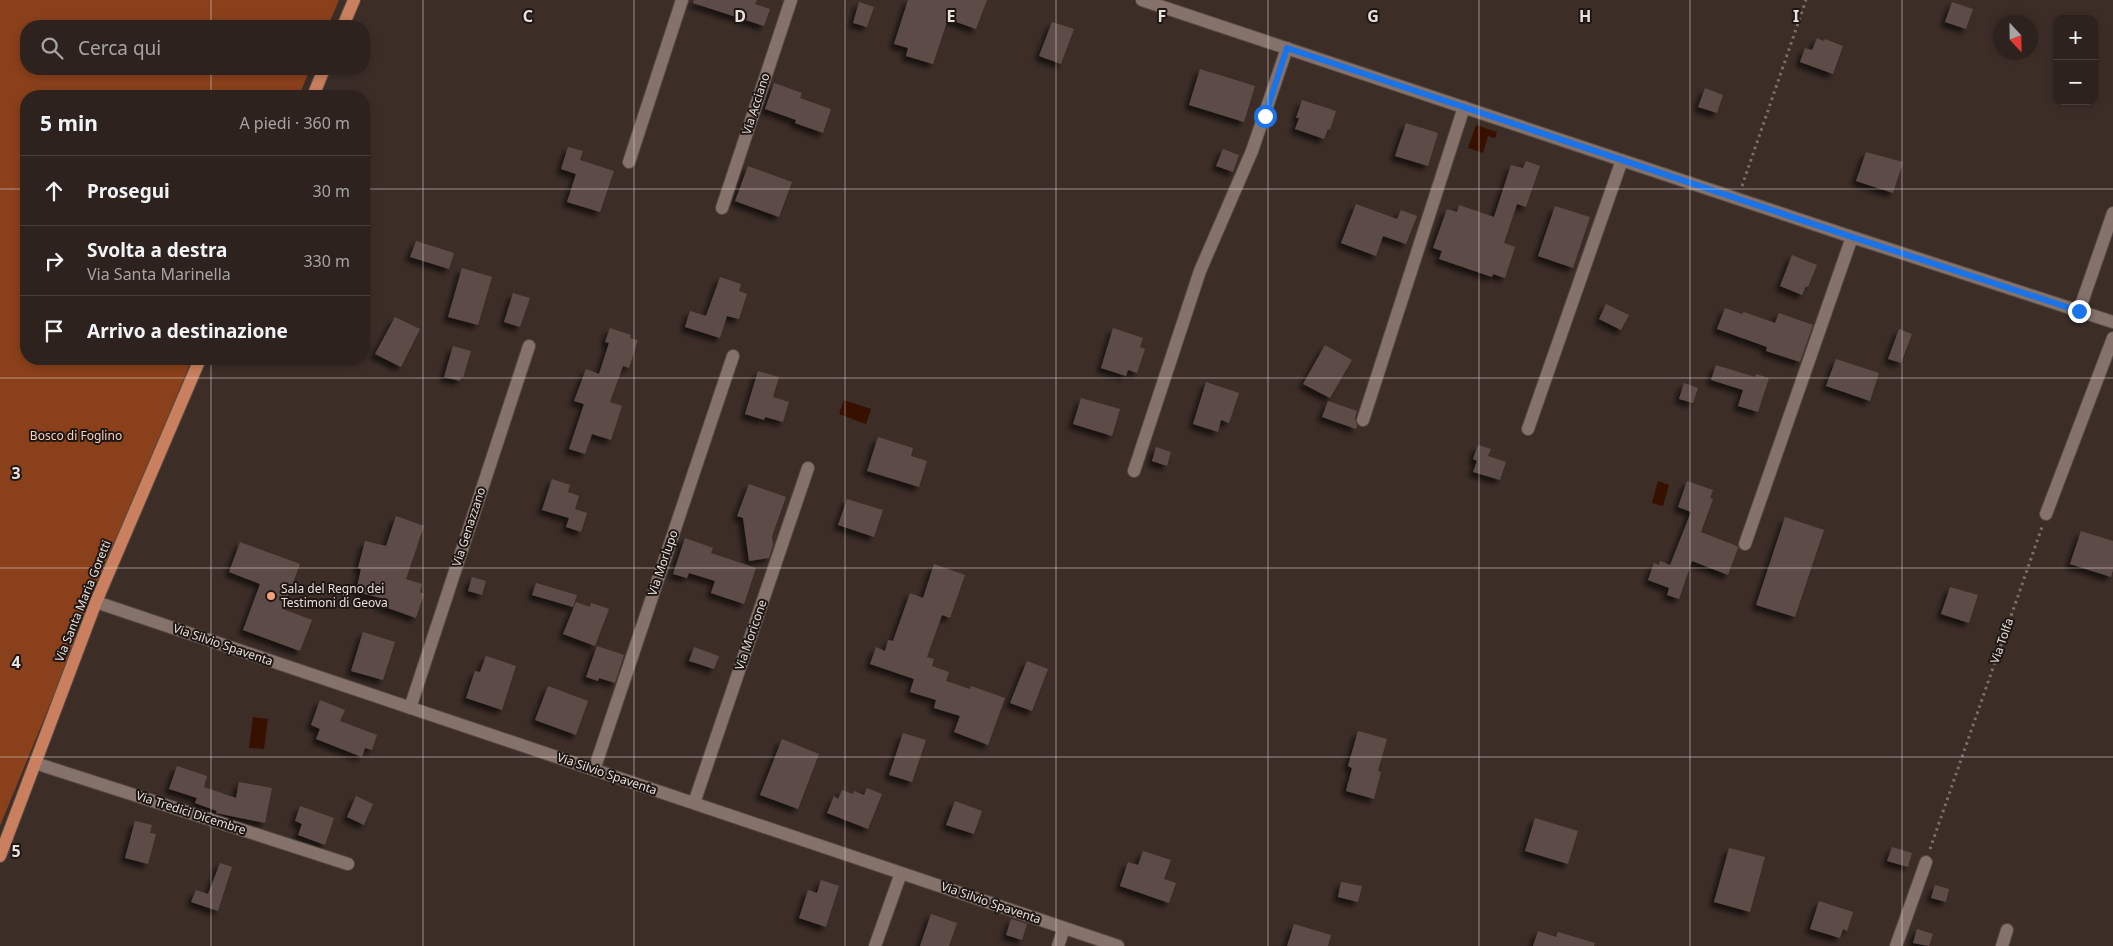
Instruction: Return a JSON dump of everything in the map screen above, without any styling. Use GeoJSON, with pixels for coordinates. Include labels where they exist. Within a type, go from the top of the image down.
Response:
{"type":"FeatureCollection","features":[{"type":"Feature","properties":{"kind":"main road"},"geometry":{"type":"LineString","coordinates":[[346,20],[354,0]]}},
{"type":"Feature","properties":{"kind":"main road"},"geometry":{"type":"LineString","coordinates":[[315,90],[321,75]]}},
{"type":"Feature","properties":{"kind":"main road","name":"Via Santa Maria Goretti"},"geometry":{"type":"LineString","coordinates":[[0,856],[96,602],[197,365]]}},
{"type":"Feature","properties":{"kind":"street"},"geometry":{"type":"LineString","coordinates":[[629,162],[682,0]]}},
{"type":"Feature","properties":{"kind":"street","name":"Via Acciano"},"geometry":{"type":"LineString","coordinates":[[722,208],[791,0]]}},
{"type":"Feature","properties":{"kind":"street"},"geometry":{"type":"LineString","coordinates":[[1142,0],[2113,322]]}},
{"type":"Feature","properties":{"kind":"street"},"geometry":{"type":"LineString","coordinates":[[1134,471],[1200,271],[1252,151],[1287,48]]}},
{"type":"Feature","properties":{"kind":"street"},"geometry":{"type":"LineString","coordinates":[[1363,420],[1464,107]]}},
{"type":"Feature","properties":{"kind":"street"},"geometry":{"type":"LineString","coordinates":[[1528,429],[1622,160]]}},
{"type":"Feature","properties":{"kind":"street"},"geometry":{"type":"LineString","coordinates":[[2079,311],[2113,213]]}},
{"type":"Feature","properties":{"kind":"street"},"geometry":{"type":"LineString","coordinates":[[1745,544],[1852,237]]}},
{"type":"Feature","properties":{"kind":"street"},"geometry":{"type":"LineString","coordinates":[[2046,514],[2113,338]]}},
{"type":"Feature","properties":{"kind":"street","name":"Via Genazzano"},"geometry":{"type":"LineString","coordinates":[[410,708],[529,346]]}},
{"type":"Feature","properties":{"kind":"street","name":"Via Morlupo"},"geometry":{"type":"LineString","coordinates":[[594,770],[733,356]]}},
{"type":"Feature","properties":{"kind":"street","name":"Via Moricone"},"geometry":{"type":"LineString","coordinates":[[694,803],[808,468]]}},
{"type":"Feature","properties":{"kind":"street","name":"Via Silvio Spaventa"},"geometry":{"type":"LineString","coordinates":[[96,602],[1118,946]]}},
{"type":"Feature","properties":{"kind":"street","name":"Via Tredici Dicembre"},"geometry":{"type":"LineString","coordinates":[[35,763],[348,864]]}},
{"type":"Feature","properties":{"kind":"street"},"geometry":{"type":"LineString","coordinates":[[1896,946],[1926,862]]}},
{"type":"Feature","properties":{"kind":"street"},"geometry":{"type":"LineString","coordinates":[[875,946],[901,873]]}},
{"type":"Feature","properties":{"kind":"street"},"geometry":{"type":"LineString","coordinates":[[1058,946],[1064,928]]}},
{"type":"Feature","properties":{"kind":"street"},"geometry":{"type":"LineString","coordinates":[[2002,946],[2007,930]]}},
{"type":"Feature","properties":{"kind":"path"},"geometry":{"type":"LineString","coordinates":[[1737,198],[1806,0]]}},
{"type":"Feature","properties":{"kind":"path","name":"Via Tolfa"},"geometry":{"type":"LineString","coordinates":[[1926,862],[2046,514]]}},
{"type":"Feature","properties":{"kind":"green space","name":"Bosco di Foglino"},"geometry":{"type":"Polygon","coordinates":[[[0,0],[339,0],[331,20],[20,20],[20,75],[308,75],[301,90],[20,90],[20,365],[190,365],[0,826],[0,0]]]}},
{"type":"Feature","properties":{"kind":"shaded area"},"geometry":{"type":"Polygon","coordinates":[[[1476,125],[1497,132],[1495,138],[1488,136],[1483,153],[1468,148],[1476,125]]]}},
{"type":"Feature","properties":{"kind":"shaded area"},"geometry":{"type":"Polygon","coordinates":[[[844,400],[871,409],[866,424],[839,414],[844,400]]]}},
{"type":"Feature","properties":{"kind":"shaded area"},"geometry":{"type":"Polygon","coordinates":[[[1658,481],[1669,485],[1663,506],[1652,503],[1658,481]]]}},
{"type":"Feature","properties":{"kind":"shaded area"},"geometry":{"type":"Polygon","coordinates":[[[253,717],[268,719],[264,749],[249,748],[253,717]]]}},
{"type":"Feature","properties":{"kind":"building"},"geometry":{"type":"Polygon","coordinates":[[[694,0],[757,0],[755,4],[770,9],[764,26],[693,3],[694,0]]]}},
{"type":"Feature","properties":{"kind":"building"},"geometry":{"type":"Polygon","coordinates":[[[908,0],[987,0],[976,29],[948,19],[933,64],[906,56],[908,48],[894,44],[908,0]]]}},
{"type":"Feature","properties":{"kind":"building"},"geometry":{"type":"Polygon","coordinates":[[[859,2],[874,7],[867,27],[853,23],[859,2]]]}},
{"type":"Feature","properties":{"kind":"building"},"geometry":{"type":"Polygon","coordinates":[[[1952,2],[1973,9],[1966,29],[1945,22],[1952,2]]]}},
{"type":"Feature","properties":{"kind":"building"},"geometry":{"type":"Polygon","coordinates":[[[1052,22],[1074,29],[1061,64],[1039,56],[1052,22]]]}},
{"type":"Feature","properties":{"kind":"building"},"geometry":{"type":"Polygon","coordinates":[[[1817,38],[1843,46],[1833,74],[1800,62],[1805,48],[1812,50],[1817,38]]]}},
{"type":"Feature","properties":{"kind":"building"},"geometry":{"type":"Polygon","coordinates":[[[1200,69],[1255,86],[1244,122],[1189,105],[1200,69]]]}},
{"type":"Feature","properties":{"kind":"building"},"geometry":{"type":"Polygon","coordinates":[[[774,83],[802,93],[800,98],[831,109],[823,133],[795,123],[796,120],[765,109],[774,83]]]}},
{"type":"Feature","properties":{"kind":"building"},"geometry":{"type":"Polygon","coordinates":[[[1705,88],[1723,95],[1717,113],[1698,107],[1705,88]]]}},
{"type":"Feature","properties":{"kind":"building"},"geometry":{"type":"Polygon","coordinates":[[[1302,100],[1336,111],[1330,130],[1328,129],[1324,139],[1295,129],[1299,118],[1296,118],[1302,100]]]}},
{"type":"Feature","properties":{"kind":"building"},"geometry":{"type":"Polygon","coordinates":[[[1406,123],[1438,133],[1428,166],[1395,156],[1406,123]]]}},
{"type":"Feature","properties":{"kind":"building"},"geometry":{"type":"Polygon","coordinates":[[[568,147],[583,151],[580,160],[614,171],[600,212],[567,202],[576,174],[561,169],[568,147]]]}},
{"type":"Feature","properties":{"kind":"building"},"geometry":{"type":"Polygon","coordinates":[[[1223,149],[1239,155],[1233,172],[1216,166],[1223,149]]]}},
{"type":"Feature","properties":{"kind":"building"},"geometry":{"type":"Polygon","coordinates":[[[1866,152],[1903,162],[1893,193],[1856,181],[1866,152]]]}},
{"type":"Feature","properties":{"kind":"building"},"geometry":{"type":"Polygon","coordinates":[[[1526,161],[1540,166],[1526,207],[1517,204],[1504,243],[1515,247],[1505,278],[1493,274],[1492,277],[1439,259],[1442,251],[1433,248],[1447,209],[1457,212],[1459,205],[1494,217],[1511,165],[1523,168],[1526,161]]]}},
{"type":"Feature","properties":{"kind":"building"},"geometry":{"type":"Polygon","coordinates":[[[748,166],[792,182],[779,217],[735,201],[748,166]]]}},
{"type":"Feature","properties":{"kind":"building"},"geometry":{"type":"Polygon","coordinates":[[[1356,204],[1397,219],[1401,210],[1417,216],[1406,244],[1383,236],[1376,256],[1341,243],[1356,204]]]}},
{"type":"Feature","properties":{"kind":"building"},"geometry":{"type":"Polygon","coordinates":[[[1555,206],[1590,217],[1573,268],[1538,256],[1555,206]]]}},
{"type":"Feature","properties":{"kind":"building"},"geometry":{"type":"Polygon","coordinates":[[[416,241],[454,253],[449,269],[410,257],[416,241]]]}},
{"type":"Feature","properties":{"kind":"building"},"geometry":{"type":"Polygon","coordinates":[[[1792,255],[1817,265],[1808,287],[1806,286],[1802,295],[1780,286],[1792,255]]]}},
{"type":"Feature","properties":{"kind":"building"},"geometry":{"type":"Polygon","coordinates":[[[462,268],[492,277],[478,325],[448,317],[462,268]]]}},
{"type":"Feature","properties":{"kind":"building"},"geometry":{"type":"Polygon","coordinates":[[[720,277],[741,284],[739,291],[747,294],[739,319],[727,316],[720,338],[685,327],[690,311],[706,316],[720,277]]]}},
{"type":"Feature","properties":{"kind":"building"},"geometry":{"type":"Polygon","coordinates":[[[513,293],[530,298],[520,327],[504,322],[513,293]]]}},
{"type":"Feature","properties":{"kind":"building"},"geometry":{"type":"Polygon","coordinates":[[[1606,304],[1629,315],[1621,330],[1599,319],[1606,304]]]}},
{"type":"Feature","properties":{"kind":"building"},"geometry":{"type":"Polygon","coordinates":[[[1725,308],[1742,314],[1744,312],[1775,323],[1779,313],[1813,325],[1800,362],[1766,351],[1767,347],[1717,329],[1725,308]]]}},
{"type":"Feature","properties":{"kind":"building"},"geometry":{"type":"Polygon","coordinates":[[[395,317],[420,329],[401,367],[375,354],[395,317]]]}},
{"type":"Feature","properties":{"kind":"building"},"geometry":{"type":"Polygon","coordinates":[[[610,328],[631,335],[630,338],[638,340],[629,368],[623,366],[610,402],[622,406],[611,440],[592,434],[585,454],[569,449],[584,404],[574,401],[586,369],[599,374],[609,343],[605,342],[610,328]]]}},
{"type":"Feature","properties":{"kind":"building"},"geometry":{"type":"Polygon","coordinates":[[[1113,328],[1143,338],[1140,347],[1145,349],[1137,373],[1128,370],[1126,376],[1101,368],[1113,328]]]}},
{"type":"Feature","properties":{"kind":"building"},"geometry":{"type":"Polygon","coordinates":[[[1899,329],[1912,334],[1901,363],[1888,359],[1899,329]]]}},
{"type":"Feature","properties":{"kind":"building"},"geometry":{"type":"Polygon","coordinates":[[[1325,345],[1352,360],[1330,398],[1303,384],[1325,345]]]}},
{"type":"Feature","properties":{"kind":"building"},"geometry":{"type":"Polygon","coordinates":[[[453,346],[471,351],[463,378],[461,377],[460,381],[444,377],[453,346]]]}},
{"type":"Feature","properties":{"kind":"building"},"geometry":{"type":"Polygon","coordinates":[[[1836,359],[1879,373],[1870,401],[1826,386],[1836,359]]]}},
{"type":"Feature","properties":{"kind":"building"},"geometry":{"type":"Polygon","coordinates":[[[1716,365],[1755,377],[1756,374],[1769,378],[1758,412],[1738,406],[1743,390],[1711,380],[1716,365]]]}},
{"type":"Feature","properties":{"kind":"building"},"geometry":{"type":"Polygon","coordinates":[[[758,371],[779,377],[773,397],[789,402],[783,422],[765,417],[764,420],[745,414],[758,371]]]}},
{"type":"Feature","properties":{"kind":"building"},"geometry":{"type":"Polygon","coordinates":[[[1206,382],[1239,393],[1229,423],[1221,420],[1218,432],[1193,424],[1206,382]]]}},
{"type":"Feature","properties":{"kind":"building"},"geometry":{"type":"Polygon","coordinates":[[[1684,383],[1698,388],[1693,403],[1679,399],[1684,383]]]}},
{"type":"Feature","properties":{"kind":"building"},"geometry":{"type":"Polygon","coordinates":[[[1081,398],[1120,409],[1112,436],[1073,424],[1081,398]]]}},
{"type":"Feature","properties":{"kind":"building"},"geometry":{"type":"Polygon","coordinates":[[[1328,401],[1357,411],[1355,418],[1356,429],[1322,417],[1328,401]]]}},
{"type":"Feature","properties":{"kind":"building"},"geometry":{"type":"Polygon","coordinates":[[[878,437],[913,448],[911,456],[927,461],[919,487],[867,471],[878,437]]]}},
{"type":"Feature","properties":{"kind":"building"},"geometry":{"type":"Polygon","coordinates":[[[1478,445],[1491,449],[1488,456],[1506,462],[1500,480],[1473,472],[1477,461],[1473,459],[1478,445]]]}},
{"type":"Feature","properties":{"kind":"building"},"geometry":{"type":"Polygon","coordinates":[[[1156,447],[1171,452],[1167,466],[1152,461],[1156,447]]]}},
{"type":"Feature","properties":{"kind":"building"},"geometry":{"type":"Polygon","coordinates":[[[552,479],[570,485],[568,492],[579,496],[575,509],[587,513],[581,532],[566,527],[569,518],[542,510],[552,479]]]}},
{"type":"Feature","properties":{"kind":"building"},"geometry":{"type":"Polygon","coordinates":[[[1687,481],[1713,490],[1710,498],[1713,499],[1701,532],[1738,548],[1728,575],[1692,561],[1679,599],[1667,595],[1669,588],[1648,580],[1654,563],[1659,565],[1660,561],[1670,565],[1691,512],[1678,507],[1687,481]]]}},
{"type":"Feature","properties":{"kind":"building"},"geometry":{"type":"Polygon","coordinates":[[[749,484],[786,497],[772,536],[773,545],[769,558],[749,561],[743,518],[737,516],[749,484]]]}},
{"type":"Feature","properties":{"kind":"building"},"geometry":{"type":"Polygon","coordinates":[[[847,499],[883,510],[874,537],[838,525],[847,499]]]}},
{"type":"Feature","properties":{"kind":"building"},"geometry":{"type":"Polygon","coordinates":[[[396,516],[424,526],[406,579],[422,584],[420,592],[424,594],[416,618],[379,605],[381,598],[356,592],[361,569],[358,568],[365,541],[386,546],[396,516]]]}},
{"type":"Feature","properties":{"kind":"building"},"geometry":{"type":"Polygon","coordinates":[[[1785,517],[1824,530],[1795,617],[1756,605],[1785,517]]]}},
{"type":"Feature","properties":{"kind":"building"},"geometry":{"type":"Polygon","coordinates":[[[2081,531],[2113,541],[2113,570],[2111,577],[2070,564],[2081,531]]]}},
{"type":"Feature","properties":{"kind":"building"},"geometry":{"type":"Polygon","coordinates":[[[685,538],[713,548],[711,553],[756,568],[744,604],[711,593],[715,581],[689,573],[687,578],[673,574],[685,538]]]}},
{"type":"Feature","properties":{"kind":"building","name":"Sala del Regno dei Testimoni di Geova"},"geometry":{"type":"Polygon","coordinates":[[[240,542],[300,564],[283,609],[312,620],[300,651],[243,630],[260,584],[229,572],[240,542]]]}},
{"type":"Feature","properties":{"kind":"building"},"geometry":{"type":"Polygon","coordinates":[[[934,564],[965,575],[950,618],[942,615],[927,657],[934,659],[932,666],[949,672],[946,681],[970,689],[971,686],[1005,698],[988,745],[954,732],[960,716],[934,708],[936,700],[910,692],[914,679],[870,664],[876,647],[885,651],[888,640],[893,641],[910,593],[923,598],[934,564]]]}},
{"type":"Feature","properties":{"kind":"building"},"geometry":{"type":"Polygon","coordinates":[[[472,577],[486,581],[482,595],[468,591],[472,577]]]}},
{"type":"Feature","properties":{"kind":"building"},"geometry":{"type":"Polygon","coordinates":[[[536,583],[577,595],[573,607],[532,595],[536,583]]]}},
{"type":"Feature","properties":{"kind":"building"},"geometry":{"type":"Polygon","coordinates":[[[1950,587],[1978,595],[1969,623],[1941,614],[1950,587]]]}},
{"type":"Feature","properties":{"kind":"building"},"geometry":{"type":"Polygon","coordinates":[[[576,602],[590,607],[591,603],[609,609],[595,646],[563,634],[576,602]]]}},
{"type":"Feature","properties":{"kind":"building"},"geometry":{"type":"Polygon","coordinates":[[[363,632],[395,642],[383,680],[351,671],[363,632]]]}},
{"type":"Feature","properties":{"kind":"building"},"geometry":{"type":"Polygon","coordinates":[[[597,646],[624,655],[615,683],[599,678],[598,681],[586,677],[597,646]]]}},
{"type":"Feature","properties":{"kind":"building"},"geometry":{"type":"Polygon","coordinates":[[[694,647],[719,656],[714,669],[689,661],[694,647]]]}},
{"type":"Feature","properties":{"kind":"building"},"geometry":{"type":"Polygon","coordinates":[[[486,656],[516,666],[502,710],[466,698],[475,671],[480,672],[486,656]]]}},
{"type":"Feature","properties":{"kind":"building"},"geometry":{"type":"Polygon","coordinates":[[[1027,661],[1048,669],[1032,711],[1010,703],[1027,661]]]}},
{"type":"Feature","properties":{"kind":"building"},"geometry":{"type":"Polygon","coordinates":[[[548,686],[588,701],[576,735],[535,720],[548,686]]]}},
{"type":"Feature","properties":{"kind":"building"},"geometry":{"type":"Polygon","coordinates":[[[320,700],[345,710],[340,721],[377,735],[372,750],[365,748],[362,757],[316,739],[320,729],[311,725],[320,700]]]}},
{"type":"Feature","properties":{"kind":"building"},"geometry":{"type":"Polygon","coordinates":[[[1358,731],[1387,739],[1378,771],[1381,772],[1374,799],[1346,791],[1352,768],[1348,766],[1358,731]]]}},
{"type":"Feature","properties":{"kind":"building"},"geometry":{"type":"Polygon","coordinates":[[[903,733],[926,740],[912,782],[889,775],[903,733]]]}},
{"type":"Feature","properties":{"kind":"building"},"geometry":{"type":"Polygon","coordinates":[[[782,739],[819,754],[798,809],[760,795],[782,739]]]}},
{"type":"Feature","properties":{"kind":"building"},"geometry":{"type":"Polygon","coordinates":[[[177,766],[207,776],[204,787],[236,798],[239,782],[272,788],[265,823],[216,813],[217,811],[195,803],[197,798],[169,789],[177,766]]]}},
{"type":"Feature","properties":{"kind":"building"},"geometry":{"type":"Polygon","coordinates":[[[867,788],[882,794],[868,829],[827,813],[834,796],[838,799],[842,790],[853,794],[854,791],[864,795],[867,788]]]}},
{"type":"Feature","properties":{"kind":"building"},"geometry":{"type":"Polygon","coordinates":[[[356,796],[373,804],[364,825],[347,817],[356,796]]]}},
{"type":"Feature","properties":{"kind":"building"},"geometry":{"type":"Polygon","coordinates":[[[955,801],[982,811],[974,834],[946,825],[955,801]]]}},
{"type":"Feature","properties":{"kind":"building"},"geometry":{"type":"Polygon","coordinates":[[[300,806],[334,818],[325,845],[298,835],[302,824],[295,821],[300,806]]]}},
{"type":"Feature","properties":{"kind":"building"},"geometry":{"type":"Polygon","coordinates":[[[1535,818],[1578,831],[1568,864],[1525,851],[1535,818]]]}},
{"type":"Feature","properties":{"kind":"building"},"geometry":{"type":"Polygon","coordinates":[[[135,821],[152,825],[150,833],[156,834],[148,864],[125,858],[135,821]]]}},
{"type":"Feature","properties":{"kind":"building"},"geometry":{"type":"Polygon","coordinates":[[[1892,847],[1912,853],[1908,867],[1887,861],[1892,847]]]}},
{"type":"Feature","properties":{"kind":"building"},"geometry":{"type":"Polygon","coordinates":[[[1729,848],[1765,857],[1750,912],[1714,902],[1729,848]]]}},
{"type":"Feature","properties":{"kind":"building"},"geometry":{"type":"Polygon","coordinates":[[[1143,851],[1171,860],[1164,879],[1176,883],[1169,903],[1120,886],[1128,862],[1138,865],[1143,851]]]}},
{"type":"Feature","properties":{"kind":"building"},"geometry":{"type":"Polygon","coordinates":[[[220,863],[232,867],[218,911],[191,902],[196,890],[208,894],[220,863]]]}},
{"type":"Feature","properties":{"kind":"building"},"geometry":{"type":"Polygon","coordinates":[[[821,880],[839,886],[826,927],[799,918],[808,890],[817,893],[821,880]]]}},
{"type":"Feature","properties":{"kind":"building"},"geometry":{"type":"Polygon","coordinates":[[[1341,882],[1362,886],[1358,902],[1338,897],[1341,882]]]}},
{"type":"Feature","properties":{"kind":"building"},"geometry":{"type":"Polygon","coordinates":[[[1935,885],[1949,889],[1946,902],[1931,898],[1935,885]]]}},
{"type":"Feature","properties":{"kind":"building"},"geometry":{"type":"Polygon","coordinates":[[[1819,901],[1853,912],[1847,931],[1843,929],[1840,938],[1810,929],[1819,901]]]}},
{"type":"Feature","properties":{"kind":"building"},"geometry":{"type":"Polygon","coordinates":[[[931,914],[957,923],[949,946],[920,946],[931,914]]]}},
{"type":"Feature","properties":{"kind":"building"},"geometry":{"type":"Polygon","coordinates":[[[1011,919],[1027,924],[1022,940],[1006,935],[1011,919]]]}},
{"type":"Feature","properties":{"kind":"building"},"geometry":{"type":"Polygon","coordinates":[[[1294,924],[1331,935],[1328,946],[1287,946],[1294,924]]]}},
{"type":"Feature","properties":{"kind":"building"},"geometry":{"type":"Polygon","coordinates":[[[1917,929],[1933,934],[1929,946],[1913,943],[1917,929]]]}},
{"type":"Feature","properties":{"kind":"building"},"geometry":{"type":"Polygon","coordinates":[[[1538,931],[1556,937],[1558,932],[1595,943],[1594,946],[1533,946],[1538,931]]]}},
{"type":"Feature","properties":{"kind":"place","name":"Sala del Regno dei Testimoni di Geova"},"geometry":{"type":"Point","coordinates":[271,596]}},
{"type":"Feature","properties":{"kind":"route"},"geometry":{"type":"LineString","coordinates":[[1265,116],[1287,48],[2079,311]]}}]}
